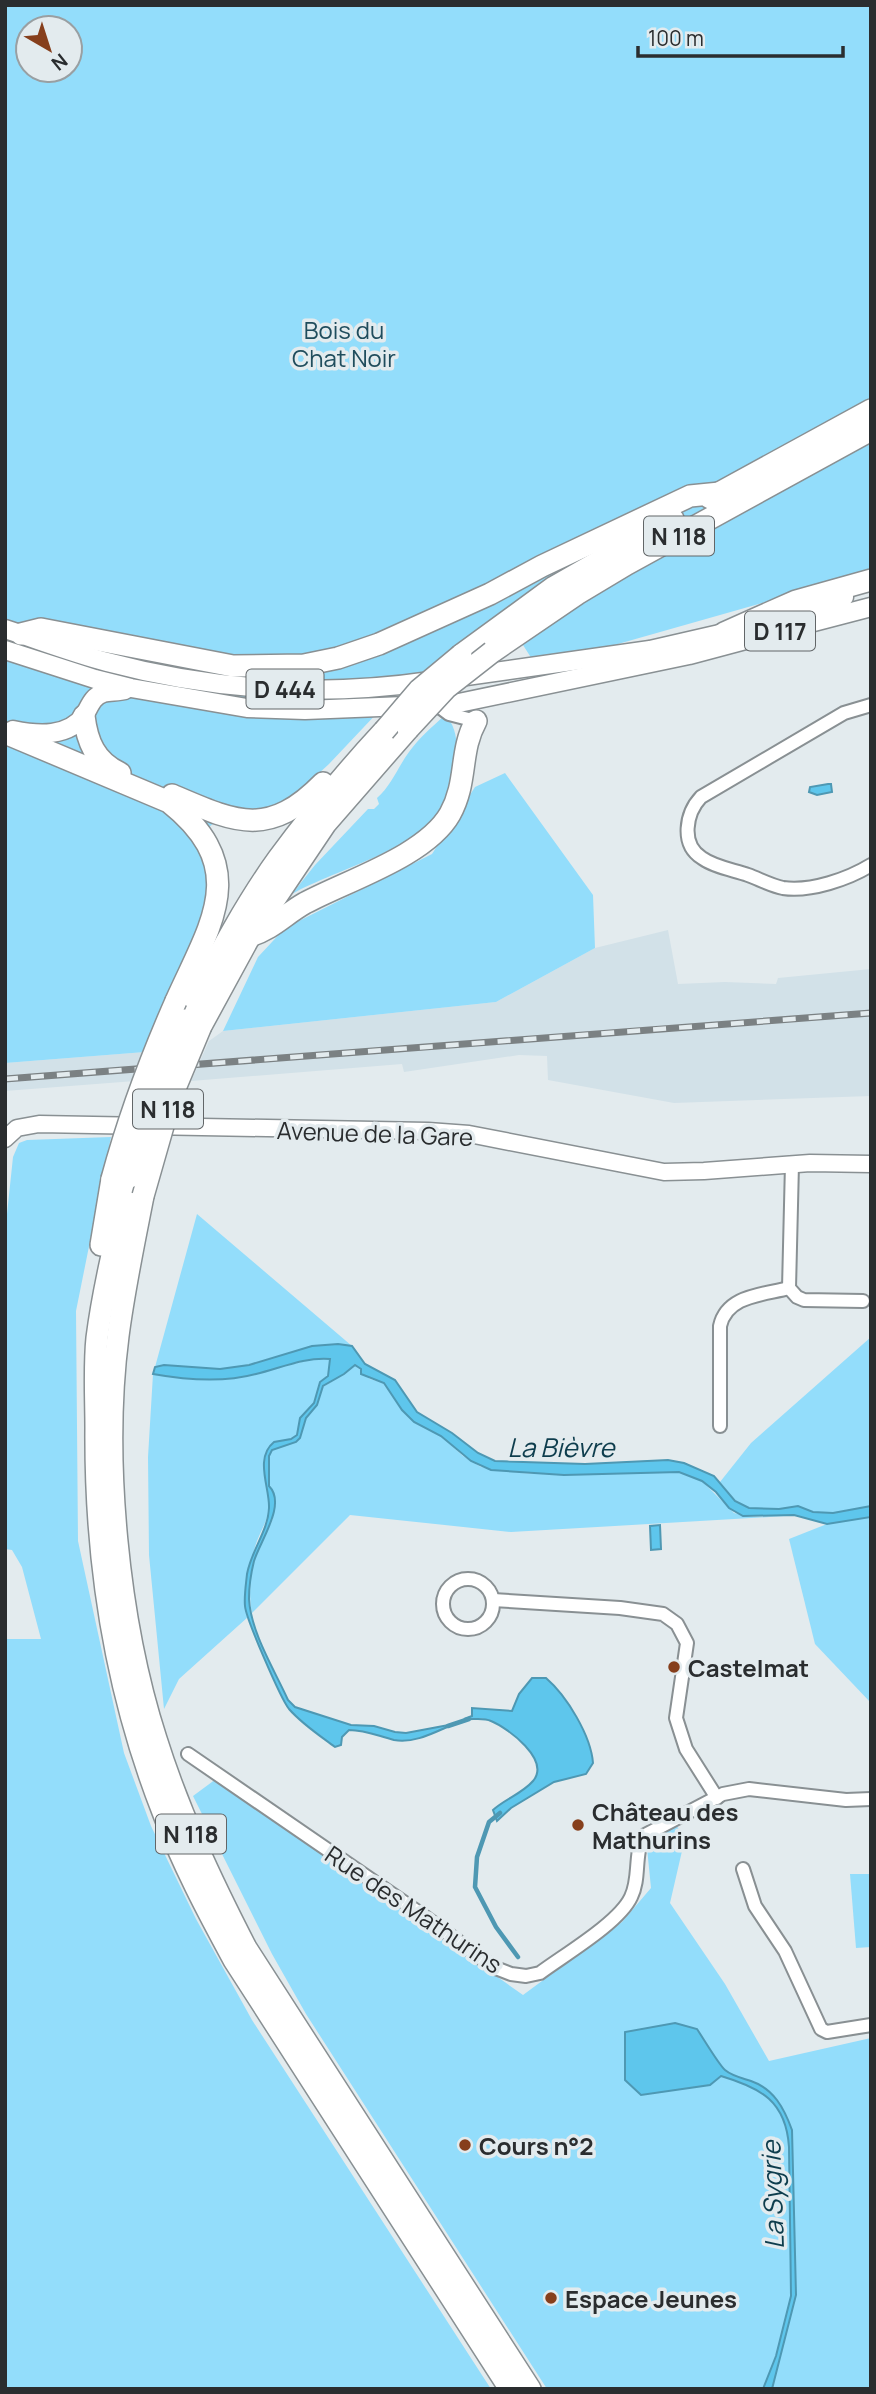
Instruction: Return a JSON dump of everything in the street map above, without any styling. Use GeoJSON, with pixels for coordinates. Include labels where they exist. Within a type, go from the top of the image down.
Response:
{"type":"FeatureCollection","features":[{"type":"Feature","properties":{"kind":"highway","name":"N 118"},"geometry":{"type":"LineString","coordinates":[[530,2389],[246,1948],[208,1875],[178,1802],[142,1690],[127,1611],[116,1527],[113,1420],[117,1338],[125,1283],[144,1196],[172,1098],[187,1016],[220,954],[277,861],[346,772],[419,690],[461,655],[554,587],[617,549],[871,410]]}},
{"type":"Feature","properties":{"kind":"highway","name":"N 118"},"geometry":{"type":"LineString","coordinates":[[510,2389],[234,1960],[196,1888],[163,1813],[130,1713],[117,1660],[103,1571],[96,1489],[97,1340],[108,1272],[100,1252],[121,1178],[130,1115],[153,1053],[187,1016],[250,936],[326,823],[446,688],[492,652],[627,564],[871,430]]}},
{"type":"Feature","properties":{"kind":"highway"},"geometry":{"type":"LineString","coordinates":[[13,631],[41,629],[233,666],[293,666],[327,660],[379,644],[490,594],[542,566],[690,496],[720,493]]}},
{"type":"Feature","properties":{"kind":"highway"},"geometry":{"type":"LineString","coordinates":[[724,633],[736,625],[796,601],[871,580]]}},
{"type":"Feature","properties":{"kind":"highway"},"geometry":{"type":"LineString","coordinates":[[84,716],[89,741],[108,768],[235,820],[259,820],[283,813],[302,802],[330,775],[346,772]]}},
{"type":"Feature","properties":{"kind":"highway"},"geometry":{"type":"LineString","coordinates":[[250,936],[268,930],[299,906],[404,855],[438,830],[456,802],[465,771],[467,739],[477,721]]}},
{"type":"Feature","properties":{"kind":"highway"},"geometry":{"type":"LineString","coordinates":[[5,731],[169,802],[189,818],[201,833],[217,869],[217,908],[187,1016]]}},
{"type":"Feature","properties":{"kind":"main road","name":"D 117"},"geometry":{"type":"LineString","coordinates":[[571,661],[650,650],[724,633],[737,633],[871,590]]}},
{"type":"Feature","properties":{"kind":"main road","name":"D 117"},"geometry":{"type":"LineString","coordinates":[[689,655],[871,607]]}},
{"type":"Feature","properties":{"kind":"main road","name":"D 444"},"geometry":{"type":"LineString","coordinates":[[13,631],[106,662],[240,686],[297,690],[406,685],[571,661]]}},
{"type":"Feature","properties":{"kind":"main road","name":"D 444"},"geometry":{"type":"LineString","coordinates":[[5,650],[131,688],[247,708],[306,710],[437,705],[529,690],[689,655]]}},
{"type":"Feature","properties":{"kind":"main road"},"geometry":{"type":"LineString","coordinates":[[5,731],[47,734],[70,727],[84,716],[90,704],[101,694],[131,688]]}},
{"type":"Feature","properties":{"kind":"main road"},"geometry":{"type":"LineString","coordinates":[[477,721],[491,710],[517,700],[529,690]]}},
{"type":"Feature","properties":{"kind":"street"},"geometry":{"type":"LineString","coordinates":[[437,705],[449,714],[477,721]]}},
{"type":"Feature","properties":{"kind":"street"},"geometry":{"type":"LineString","coordinates":[[871,705],[844,713],[701,797],[692,806],[688,816],[688,830],[695,851],[702,859],[783,888],[836,881],[871,865]]}},
{"type":"Feature","properties":{"kind":"street","name":"Avenue de la Gare"},"geometry":{"type":"LineString","coordinates":[[5,1139],[17,1128],[39,1125],[385,1128],[469,1134],[664,1172],[792,1164],[871,1164]]}},
{"type":"Feature","properties":{"kind":"street"},"geometry":{"type":"LineString","coordinates":[[792,1164],[789,1289],[804,1300],[863,1301]]}},
{"type":"Feature","properties":{"kind":"street"},"geometry":{"type":"LineString","coordinates":[[720,1426],[722,1315],[736,1302],[789,1289]]}},
{"type":"Feature","properties":{"kind":"street"},"geometry":{"type":"LineString","coordinates":[[465,1579],[481,1583],[488,1588],[493,1600],[490,1616],[485,1623],[469,1629],[454,1624],[444,1610],[446,1594],[451,1587],[465,1579]]}},
{"type":"Feature","properties":{"kind":"street"},"geometry":{"type":"LineString","coordinates":[[493,1600],[620,1608],[663,1614],[677,1624],[687,1643],[676,1718],[687,1748],[717,1798]]}},
{"type":"Feature","properties":{"kind":"street","name":"Rue des Mathurins"},"geometry":{"type":"LineString","coordinates":[[188,1754],[410,1906],[493,1967],[511,1975],[526,1976],[540,1973],[612,1921],[631,1898],[638,1875],[638,1845],[645,1835],[717,1798],[749,1788],[846,1800],[871,1799]]}},
{"type":"Feature","properties":{"kind":"street"},"geometry":{"type":"LineString","coordinates":[[743,1870],[755,1906],[785,1951],[821,2029],[827,2032],[871,2025]]}},
{"type":"Feature","properties":{"kind":"shaded area"},"geometry":{"type":"Polygon","coordinates":[[[831,784],[832,792],[817,795],[809,792],[810,787],[831,784]]]}},
{"type":"Feature","properties":{"kind":"shaded area"},"geometry":{"type":"Polygon","coordinates":[[[668,930],[678,984],[776,984],[778,978],[871,969],[871,1096],[674,1103],[548,1080],[547,1056],[519,1055],[404,1072],[402,1064],[191,1081],[209,1041],[223,1031],[496,1002],[595,948],[668,930]]]}},
{"type":"Feature","properties":{"kind":"shaded area"},"geometry":{"type":"Polygon","coordinates":[[[145,1052],[135,1081],[5,1091],[5,1063],[145,1052]]]}},
{"type":"Feature","properties":{"kind":"shaded area"},"geometry":{"type":"Polygon","coordinates":[[[312,1346],[352,1346],[365,1364],[395,1380],[417,1412],[478,1453],[495,1461],[585,1464],[668,1460],[684,1463],[714,1476],[735,1501],[749,1508],[779,1509],[798,1506],[813,1512],[833,1513],[871,1506],[871,1517],[827,1524],[794,1515],[743,1516],[729,1508],[716,1492],[702,1481],[679,1472],[564,1475],[491,1470],[471,1461],[441,1436],[414,1422],[402,1410],[384,1383],[361,1374],[361,1369],[355,1365],[323,1386],[317,1405],[306,1418],[300,1438],[296,1442],[272,1450],[269,1456],[269,1486],[275,1502],[274,1512],[251,1575],[249,1599],[254,1625],[288,1700],[295,1707],[351,1725],[374,1726],[395,1732],[406,1733],[454,1724],[402,1741],[349,1730],[342,1737],[341,1745],[335,1747],[289,1709],[257,1642],[245,1602],[249,1566],[268,1516],[265,1456],[274,1442],[297,1435],[300,1418],[314,1403],[320,1382],[328,1376],[330,1359],[302,1361],[231,1379],[191,1379],[153,1374],[155,1367],[164,1365],[220,1369],[249,1365],[312,1346]]]}},
{"type":"Feature","properties":{"kind":"shaded area"},"geometry":{"type":"Polygon","coordinates":[[[660,1525],[661,1549],[651,1550],[650,1526],[660,1525]]]}},
{"type":"Feature","properties":{"kind":"shaded area"},"geometry":{"type":"Polygon","coordinates":[[[532,1678],[546,1678],[570,1706],[588,1741],[593,1763],[586,1774],[554,1782],[511,1808],[497,1821],[493,1810],[533,1781],[537,1773],[536,1764],[525,1746],[498,1725],[485,1719],[464,1719],[472,1716],[472,1708],[512,1711],[519,1694],[532,1678]]]}},
{"type":"Feature","properties":{"kind":"shaded area"},"geometry":{"type":"Polygon","coordinates":[[[675,2023],[697,2029],[728,2072],[759,2084],[772,2094],[782,2107],[792,2130],[796,2295],[772,2389],[763,2389],[776,2356],[791,2296],[787,2131],[777,2107],[769,2099],[748,2086],[721,2076],[710,2085],[641,2095],[625,2080],[625,2032],[675,2023]]]}},
{"type":"Feature","properties":{"kind":"green space","name":"Bois du Chat Noir"},"geometry":{"type":"Polygon","coordinates":[[[5,5],[871,5],[871,572],[537,667],[523,645],[414,674],[329,764],[281,808],[226,812],[198,837],[212,871],[212,905],[145,1052],[5,1063],[5,5]]]}},
{"type":"Feature","properties":{"kind":"green space"},"geometry":{"type":"Polygon","coordinates":[[[445,715],[455,732],[457,752],[449,797],[439,814],[422,830],[380,855],[292,894],[315,865],[368,809],[374,809],[379,804],[377,798],[409,752],[445,715]]]}},
{"type":"Feature","properties":{"kind":"green space"},"geometry":{"type":"Polygon","coordinates":[[[505,773],[593,895],[595,948],[496,1002],[223,1031],[258,957],[285,928],[432,854],[475,787],[505,773]]]}},
{"type":"Feature","properties":{"kind":"green space"},"geometry":{"type":"Polygon","coordinates":[[[111,1137],[76,1311],[78,1541],[124,1753],[151,1826],[196,1919],[252,2020],[491,2389],[5,2389],[5,1639],[41,1639],[22,1567],[12,1550],[5,1549],[7,1214],[13,1157],[19,1143],[27,1140],[111,1137]]]}},
{"type":"Feature","properties":{"kind":"green space"},"geometry":{"type":"Polygon","coordinates":[[[197,1214],[352,1346],[318,1347],[219,1369],[155,1367],[197,1214]]]}},
{"type":"Feature","properties":{"kind":"green space"},"geometry":{"type":"Polygon","coordinates":[[[871,1337],[871,1506],[833,1513],[813,1512],[798,1506],[779,1509],[749,1508],[735,1500],[720,1482],[751,1443],[871,1337]]]}},
{"type":"Feature","properties":{"kind":"green space"},"geometry":{"type":"Polygon","coordinates":[[[318,1358],[331,1358],[328,1377],[320,1382],[314,1403],[300,1418],[297,1435],[274,1442],[266,1457],[269,1511],[249,1572],[246,1601],[248,1617],[179,1679],[164,1709],[149,1555],[148,1457],[153,1374],[193,1379],[235,1378],[318,1358]]]}},
{"type":"Feature","properties":{"kind":"green space"},"geometry":{"type":"Polygon","coordinates":[[[355,1365],[370,1379],[384,1383],[402,1410],[414,1422],[441,1436],[463,1456],[481,1467],[521,1473],[564,1475],[679,1472],[702,1481],[734,1513],[751,1517],[787,1516],[511,1532],[350,1515],[252,1613],[250,1584],[253,1565],[274,1510],[268,1459],[273,1449],[296,1442],[323,1387],[355,1365]]]}},
{"type":"Feature","properties":{"kind":"green space"},"geometry":{"type":"Polygon","coordinates":[[[871,1517],[871,1703],[815,1644],[789,1539],[827,1524],[871,1517]]]}},
{"type":"Feature","properties":{"kind":"green space"},"geometry":{"type":"Polygon","coordinates":[[[216,1779],[523,1995],[622,1922],[651,1888],[647,1848],[657,1836],[676,1825],[685,1838],[670,1903],[725,1984],[769,2061],[871,2038],[871,2389],[547,2389],[306,2014],[272,1954],[193,1796],[216,1779]]]}},
{"type":"Feature","properties":{"kind":"green space"},"geometry":{"type":"Polygon","coordinates":[[[850,1874],[871,1874],[871,1947],[856,1948],[850,1874]]]}},
{"type":"Feature","properties":{"kind":"waterway","name":"La Sygrie"},"geometry":{"type":"LineString","coordinates":[[448,1726],[469,1719]]}},
{"type":"Feature","properties":{"kind":"waterway","name":"La Sygrie"},"geometry":{"type":"LineString","coordinates":[[500,1813],[489,1822],[477,1857],[475,1887],[496,1927],[518,1957]]}},
{"type":"Feature","properties":{"kind":"railway"},"geometry":{"type":"LineString","coordinates":[[5,1079],[871,1013]]}},
{"type":"Feature","properties":{"kind":"place","name":"Castelmat"},"geometry":{"type":"Point","coordinates":[674,1667]}},
{"type":"Feature","properties":{"kind":"place","name":"Château des Mathurins"},"geometry":{"type":"Point","coordinates":[578,1825]}},
{"type":"Feature","properties":{"kind":"place","name":"Cours n°2"},"geometry":{"type":"Point","coordinates":[465,2145]}},
{"type":"Feature","properties":{"kind":"place","name":"Espace Jeunes"},"geometry":{"type":"Point","coordinates":[551,2298]}},
{"type":"Feature","properties":{"kind":"water label","name":"La Bièvre"},"geometry":{"type":"Point","coordinates":[561,1447]}}]}
